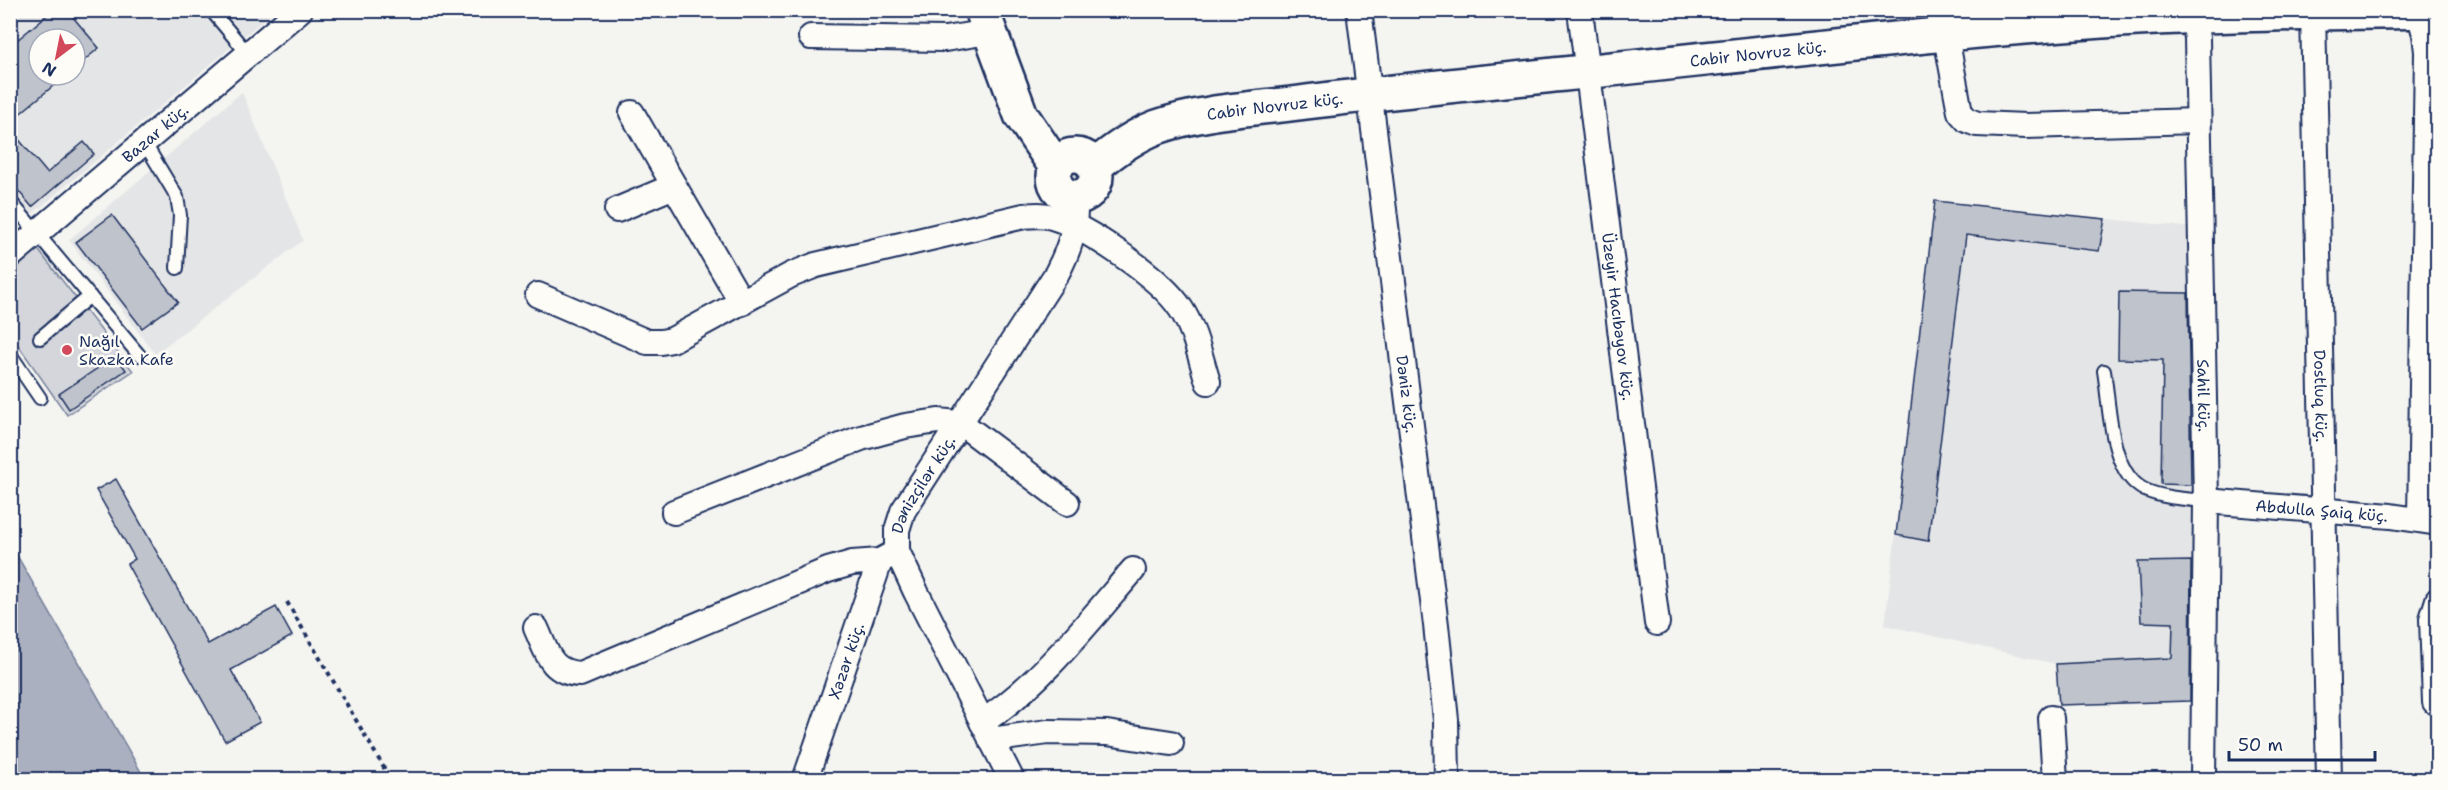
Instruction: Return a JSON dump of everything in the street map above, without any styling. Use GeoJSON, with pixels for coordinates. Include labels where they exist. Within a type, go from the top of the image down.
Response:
{"type":"FeatureCollection","features":[{"type":"Feature","properties":{"kind":"main road","name":"Cabir Novruz küç."},"geometry":{"type":"LineString","coordinates":[[1094,167],[1114,150],[1156,128],[1177,121],[1219,113],[1369,94],[1588,72],[1943,22],[2091,22],[2193,14],[2438,11]]}},
{"type":"Feature","properties":{"kind":"main road"},"geometry":{"type":"LineString","coordinates":[[986,21],[1021,115],[1056,166]]}},
{"type":"Feature","properties":{"kind":"main road"},"geometry":{"type":"LineString","coordinates":[[1071,156],[1080,156],[1094,167],[1095,184],[1083,196],[1074,212],[1067,196],[1057,187],[1054,180],[1056,166],[1062,160],[1071,156]]}},
{"type":"Feature","properties":{"kind":"street","name":"Bazar küç."},"geometry":{"type":"LineString","coordinates":[[10,256],[300,10]]}},
{"type":"Feature","properties":{"kind":"street","name":"Dәniz küç."},"geometry":{"type":"LineString","coordinates":[[1359,10],[1436,625],[1446,720],[1447,780]]}},
{"type":"Feature","properties":{"kind":"street","name":"Üzeyir Hacıbəyov küç."},"geometry":{"type":"LineString","coordinates":[[1580,10],[1657,623]]}},
{"type":"Feature","properties":{"kind":"street"},"geometry":{"type":"LineString","coordinates":[[2418,11],[2425,34],[2427,52],[2429,521]]}},
{"type":"Feature","properties":{"kind":"street","name":"Dostluq küç."},"geometry":{"type":"LineString","coordinates":[[2313,12],[2330,780]]}},
{"type":"Feature","properties":{"kind":"street","name":"Sahil küç."},"geometry":{"type":"LineString","coordinates":[[2193,14],[2197,38],[2206,501],[2203,780]]}},
{"type":"Feature","properties":{"kind":"street"},"geometry":{"type":"LineString","coordinates":[[811,37],[945,39],[986,21]]}},
{"type":"Feature","properties":{"kind":"street"},"geometry":{"type":"LineString","coordinates":[[1943,22],[1960,112],[1967,120],[1977,124],[2026,126],[2198,121]]}},
{"type":"Feature","properties":{"kind":"street"},"geometry":{"type":"LineString","coordinates":[[632,113],[742,303]]}},
{"type":"Feature","properties":{"kind":"street"},"geometry":{"type":"LineString","coordinates":[[617,210],[674,186]]}},
{"type":"Feature","properties":{"kind":"street"},"geometry":{"type":"LineString","coordinates":[[538,295],[646,342],[672,340],[790,275],[816,265],[1024,216],[1052,217],[1074,212],[1165,289],[1190,326],[1208,381]]}},
{"type":"Feature","properties":{"kind":"street","name":"Dәnizçilәr küç."},"geometry":{"type":"LineString","coordinates":[[1012,780],[916,592],[889,556],[903,511],[1067,255],[1074,212]]}},
{"type":"Feature","properties":{"kind":"street"},"geometry":{"type":"LineString","coordinates":[[674,512],[861,438],[905,426],[938,421],[958,423],[1067,503]]}},
{"type":"Feature","properties":{"kind":"street","name":"Abdulla Şaiq küç."},"geometry":{"type":"LineString","coordinates":[[2206,501],[2429,521]]}},
{"type":"Feature","properties":{"kind":"street"},"geometry":{"type":"LineString","coordinates":[[536,628],[552,663],[566,674],[580,674],[828,570],[889,556]]}},
{"type":"Feature","properties":{"kind":"street","name":"Xəzər küç."},"geometry":{"type":"LineString","coordinates":[[806,780],[889,556]]}},
{"type":"Feature","properties":{"kind":"street"},"geometry":{"type":"LineString","coordinates":[[987,731],[1008,704],[1076,637],[1133,570]]}},
{"type":"Feature","properties":{"kind":"street"},"geometry":{"type":"LineString","coordinates":[[2436,702],[2432,619],[2438,600]]}},
{"type":"Feature","properties":{"kind":"street"},"geometry":{"type":"LineString","coordinates":[[2051,718],[2055,780]]}},
{"type":"Feature","properties":{"kind":"street"},"geometry":{"type":"LineString","coordinates":[[987,731],[1107,733],[1171,743]]}},
{"type":"Feature","properties":{"kind":"lane"},"geometry":{"type":"LineString","coordinates":[[212,10],[248,54]]}},
{"type":"Feature","properties":{"kind":"lane"},"geometry":{"type":"LineString","coordinates":[[144,142],[177,197],[180,214],[177,268]]}},
{"type":"Feature","properties":{"kind":"lane"},"geometry":{"type":"LineString","coordinates":[[10,201],[139,355]]}},
{"type":"Feature","properties":{"kind":"lane"},"geometry":{"type":"LineString","coordinates":[[40,338],[90,296]]}},
{"type":"Feature","properties":{"kind":"lane"},"geometry":{"type":"LineString","coordinates":[[10,354],[40,398]]}},
{"type":"Feature","properties":{"kind":"lane"},"geometry":{"type":"LineString","coordinates":[[2104,370],[2118,458],[2125,472],[2135,484],[2146,490],[2206,501]]}},
{"type":"Feature","properties":{"kind":"path"},"geometry":{"type":"LineString","coordinates":[[286,602],[391,780]]}},
{"type":"Feature","properties":{"kind":"shaded area"},"geometry":{"type":"Polygon","coordinates":[[[11,11],[274,11],[11,232],[11,11]]]}},
{"type":"Feature","properties":{"kind":"shaded area"},"geometry":{"type":"Polygon","coordinates":[[[242,92],[303,240],[155,354],[69,240],[242,92]]]}},
{"type":"Feature","properties":{"kind":"shaded area"},"geometry":{"type":"Polygon","coordinates":[[[1074,166],[1081,169],[1084,176],[1081,183],[1074,186],[1067,183],[1064,176],[1067,169],[1074,166]]]}},
{"type":"Feature","properties":{"kind":"shaded area"},"geometry":{"type":"Polygon","coordinates":[[[1935,201],[2194,228],[2197,701],[2059,705],[2056,664],[1885,625],[1935,201]]]}},
{"type":"Feature","properties":{"kind":"shaded area"},"geometry":{"type":"Polygon","coordinates":[[[36,247],[133,371],[67,415],[11,335],[11,270],[36,247]]]}},
{"type":"Feature","properties":{"kind":"water"},"geometry":{"type":"Polygon","coordinates":[[[11,545],[145,779],[11,779],[11,545]]]}},
{"type":"Feature","properties":{"kind":"building"},"geometry":{"type":"Polygon","coordinates":[[[53,10],[67,10],[81,27],[33,27],[53,10]]]}},
{"type":"Feature","properties":{"kind":"building"},"geometry":{"type":"Polygon","coordinates":[[[27,32],[27,87],[52,87],[10,122],[10,46],[27,32]]]}},
{"type":"Feature","properties":{"kind":"building"},"geometry":{"type":"Polygon","coordinates":[[[87,34],[99,48],[87,58],[87,34]]]}},
{"type":"Feature","properties":{"kind":"building"},"geometry":{"type":"Polygon","coordinates":[[[10,129],[47,173],[84,142],[94,154],[32,207],[10,181],[10,129]]]}},
{"type":"Feature","properties":{"kind":"building"},"geometry":{"type":"Polygon","coordinates":[[[1935,201],[2105,219],[2099,251],[1966,235],[1928,541],[1896,535],[1935,201]]]}},
{"type":"Feature","properties":{"kind":"building"},"geometry":{"type":"Polygon","coordinates":[[[112,215],[178,302],[142,328],[76,242],[112,215]]]}},
{"type":"Feature","properties":{"kind":"building"},"geometry":{"type":"Polygon","coordinates":[[[2119,292],[2188,293],[2191,485],[2161,484],[2163,360],[2118,359],[2119,292]]]}},
{"type":"Feature","properties":{"kind":"building"},"geometry":{"type":"Polygon","coordinates":[[[116,356],[126,370],[69,409],[59,394],[116,356]]]}},
{"type":"Feature","properties":{"kind":"building"},"geometry":{"type":"Polygon","coordinates":[[[116,479],[208,644],[276,607],[292,636],[231,670],[260,722],[225,741],[127,564],[135,559],[96,490],[116,479]]]}},
{"type":"Feature","properties":{"kind":"building"},"geometry":{"type":"Polygon","coordinates":[[[2191,561],[2190,701],[2059,705],[2056,664],[2172,658],[2173,623],[2141,622],[2138,562],[2191,561]]]}},
{"type":"Feature","properties":{"kind":"place","name":"Nağıl Skazka Kafe"},"geometry":{"type":"Point","coordinates":[67,350]}}]}
